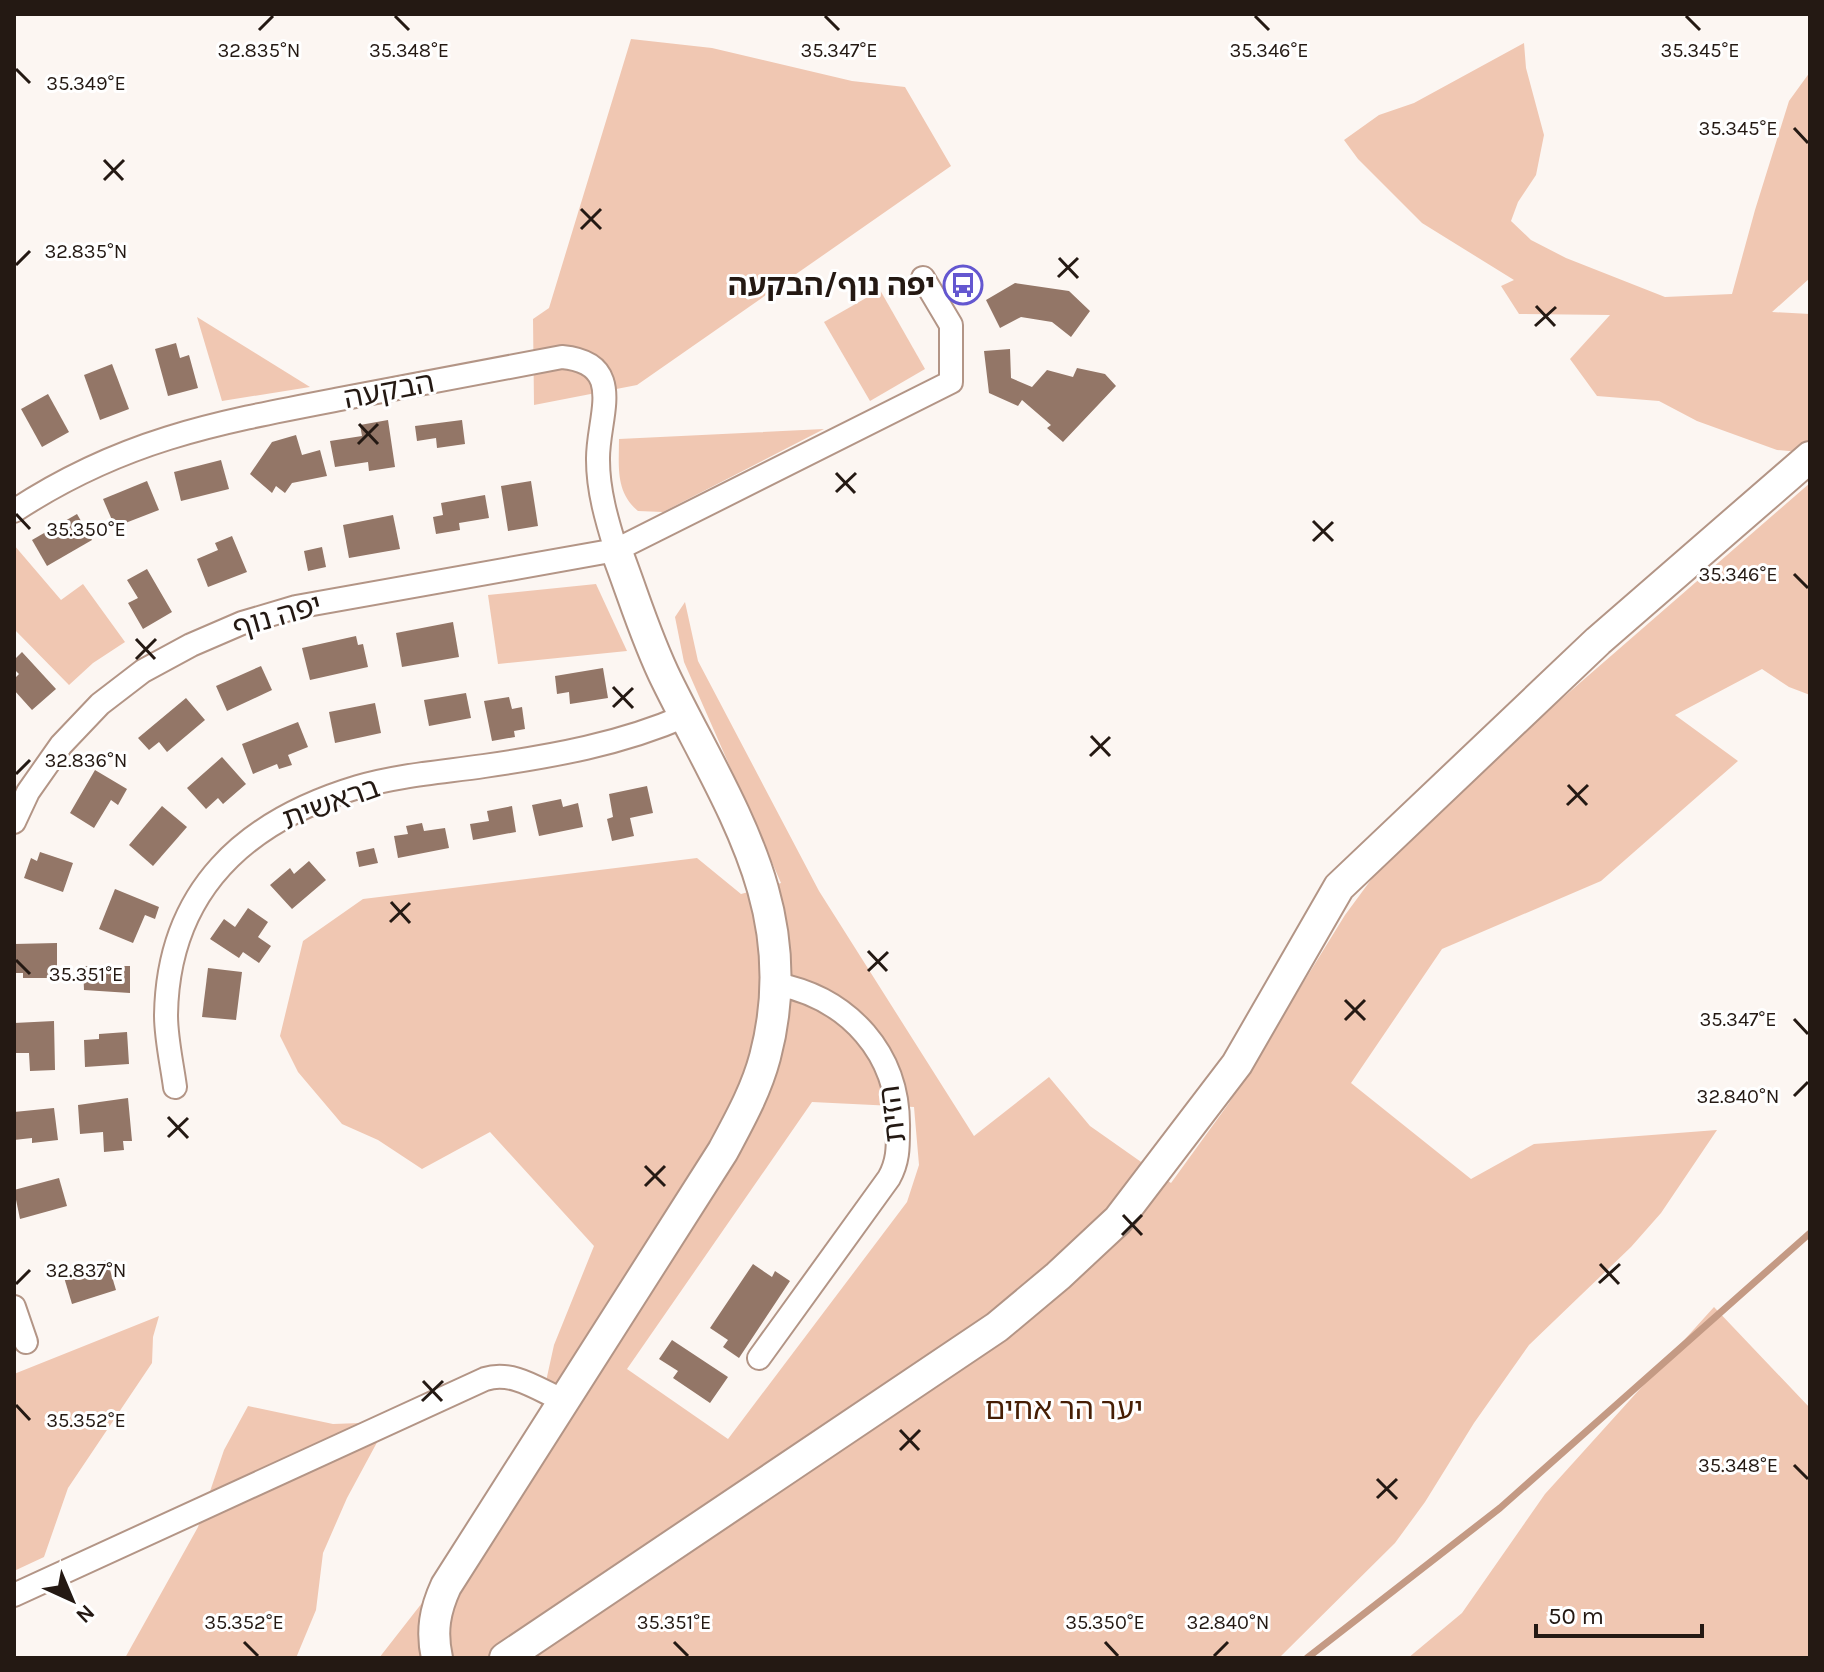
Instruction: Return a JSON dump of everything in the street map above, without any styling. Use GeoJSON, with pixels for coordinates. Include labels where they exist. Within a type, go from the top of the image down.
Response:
{"type":"FeatureCollection","features":[{"type":"Feature","properties":{"kind":"main road"},"geometry":{"type":"LineString","coordinates":[[505,1658],[997,1327],[1068,1267],[1118,1220],[1237,1064],[1339,887],[1598,641],[1810,457]]}},
{"type":"Feature","properties":{"kind":"main road"},"geometry":{"type":"LineString","coordinates":[[437,1658],[433,1631],[446,1586],[723,1151],[748,1105],[765,1060],[774,1015],[774,929],[760,876],[730,804],[651,647],[616,550]]}},
{"type":"Feature","properties":{"kind":"street","name":"יפה נוף"},"geometry":{"type":"LineString","coordinates":[[14,822],[28,792],[61,745],[100,704],[143,671],[191,645],[242,623],[296,607],[616,550],[951,382],[951,325],[923,278]]}},
{"type":"Feature","properties":{"kind":"street","name":"הבקעה"},"geometry":{"type":"LineString","coordinates":[[14,511],[63,481],[112,457],[189,430],[562,357],[583,361],[603,383],[605,406],[598,445],[599,475],[616,550]]}},
{"type":"Feature","properties":{"kind":"street","name":"בראשית"},"geometry":{"type":"LineString","coordinates":[[175,1087],[166,1016],[173,955],[192,904],[223,862],[262,829],[309,804],[361,787],[587,748],[653,730],[685,716]]}},
{"type":"Feature","properties":{"kind":"street","name":"הזית"},"geometry":{"type":"LineString","coordinates":[[759,1358],[889,1178],[898,1153],[899,1117],[893,1084],[881,1056],[864,1032],[845,1012],[823,998],[799,988],[776,984]]}},
{"type":"Feature","properties":{"kind":"street"},"geometry":{"type":"LineString","coordinates":[[14,1307],[26,1342]]}},
{"type":"Feature","properties":{"kind":"street"},"geometry":{"type":"LineString","coordinates":[[14,1595],[485,1379],[500,1375],[512,1377],[564,1401]]}},
{"type":"Feature","properties":{"kind":"green space"},"geometry":{"type":"Polygon","coordinates":[[[631,39],[712,48],[852,81],[905,87],[951,166],[637,385],[534,405],[533,319],[549,308],[631,39]]]}},
{"type":"Feature","properties":{"kind":"green space"},"geometry":{"type":"Polygon","coordinates":[[[1524,43],[1526,68],[1544,135],[1536,175],[1518,202],[1511,221],[1531,240],[1566,258],[1665,297],[1732,294],[1789,101],[1810,72],[1810,278],[1772,312],[1810,314],[1810,453],[1777,450],[1697,421],[1659,401],[1597,396],[1570,359],[1610,315],[1519,314],[1501,286],[1514,280],[1422,223],[1358,159],[1344,140],[1379,115],[1414,103],[1524,43]]]}},
{"type":"Feature","properties":{"kind":"green space"},"geometry":{"type":"Polygon","coordinates":[[[880,290],[925,369],[870,401],[824,322],[880,290]]]}},
{"type":"Feature","properties":{"kind":"green space"},"geometry":{"type":"Polygon","coordinates":[[[197,317],[310,387],[222,401],[197,317]]]}},
{"type":"Feature","properties":{"kind":"green space"},"geometry":{"type":"Polygon","coordinates":[[[824,429],[663,512],[638,511],[625,496],[622,487],[619,439],[824,429]]]}},
{"type":"Feature","properties":{"kind":"green space","name":"יער הר אחים"},"geometry":{"type":"Polygon","coordinates":[[[1810,483],[1810,695],[1789,687],[1762,669],[1675,715],[1738,761],[1601,881],[1442,949],[1351,1083],[1471,1179],[1534,1144],[1717,1130],[1661,1213],[1631,1247],[1529,1345],[1395,1543],[1279,1658],[379,1658],[472,1539],[537,1422],[554,1345],[594,1246],[490,1132],[422,1169],[378,1140],[342,1124],[298,1072],[280,1036],[303,941],[363,899],[697,858],[741,894],[781,883],[684,662],[675,617],[685,602],[698,661],[819,891],[974,1136],[1049,1077],[1090,1126],[1171,1183],[1229,1103],[1345,915],[1376,873],[1408,837],[1490,761],[1810,483]],[[812,1102],[627,1369],[728,1439],[907,1202],[919,1165],[914,1107],[812,1102]]]}},
{"type":"Feature","properties":{"kind":"green space"},"geometry":{"type":"Polygon","coordinates":[[[14,545],[61,600],[83,584],[125,642],[93,663],[69,685],[14,629],[14,545]]]}},
{"type":"Feature","properties":{"kind":"green space"},"geometry":{"type":"Polygon","coordinates":[[[596,584],[627,651],[498,664],[488,595],[596,584]]]}},
{"type":"Feature","properties":{"kind":"green space"},"geometry":{"type":"Polygon","coordinates":[[[1714,1307],[1810,1408],[1810,1658],[1408,1658],[1462,1613],[1545,1494],[1714,1307]]]}},
{"type":"Feature","properties":{"kind":"green space"},"geometry":{"type":"Polygon","coordinates":[[[159,1316],[153,1337],[152,1363],[68,1488],[44,1557],[14,1571],[14,1374],[159,1316]]]}},
{"type":"Feature","properties":{"kind":"green space"},"geometry":{"type":"Polygon","coordinates":[[[248,1406],[333,1424],[388,1422],[347,1498],[323,1553],[316,1610],[296,1658],[125,1658],[198,1527],[224,1450],[248,1406]]]}},
{"type":"Feature","properties":{"kind":"building"},"geometry":{"type":"Polygon","coordinates":[[[1015,283],[1069,291],[1090,311],[1071,337],[1052,322],[1021,317],[1000,328],[986,300],[1015,283]]]}},
{"type":"Feature","properties":{"kind":"building"},"geometry":{"type":"Polygon","coordinates":[[[176,343],[180,358],[189,355],[198,388],[168,396],[155,349],[176,343]]]}},
{"type":"Feature","properties":{"kind":"building"},"geometry":{"type":"Polygon","coordinates":[[[1010,349],[1011,378],[1032,387],[1047,370],[1073,377],[1077,368],[1105,374],[1116,386],[1063,442],[1047,428],[1051,425],[1022,400],[1018,406],[989,393],[984,351],[1010,349]]]}},
{"type":"Feature","properties":{"kind":"building"},"geometry":{"type":"Polygon","coordinates":[[[112,364],[129,409],[100,420],[84,375],[112,364]]]}},
{"type":"Feature","properties":{"kind":"building"},"geometry":{"type":"Polygon","coordinates":[[[48,394],[69,432],[42,447],[21,409],[48,394]]]}},
{"type":"Feature","properties":{"kind":"building"},"geometry":{"type":"Polygon","coordinates":[[[388,420],[395,467],[369,471],[368,462],[335,467],[330,441],[362,436],[360,425],[388,420]]]}},
{"type":"Feature","properties":{"kind":"building"},"geometry":{"type":"Polygon","coordinates":[[[462,420],[465,444],[437,448],[436,438],[417,441],[415,426],[462,420]]]}},
{"type":"Feature","properties":{"kind":"building"},"geometry":{"type":"Polygon","coordinates":[[[296,435],[302,455],[320,450],[327,476],[292,483],[285,493],[276,486],[272,493],[250,474],[272,442],[296,435]]]}},
{"type":"Feature","properties":{"kind":"building"},"geometry":{"type":"Polygon","coordinates":[[[221,460],[229,489],[181,501],[174,472],[221,460]]]}},
{"type":"Feature","properties":{"kind":"building"},"geometry":{"type":"Polygon","coordinates":[[[147,481],[159,510],[115,527],[103,499],[147,481]]]}},
{"type":"Feature","properties":{"kind":"building"},"geometry":{"type":"Polygon","coordinates":[[[531,481],[538,526],[508,531],[501,486],[531,481]]]}},
{"type":"Feature","properties":{"kind":"building"},"geometry":{"type":"Polygon","coordinates":[[[485,495],[489,518],[459,523],[460,530],[436,534],[433,517],[443,515],[441,503],[485,495]]]}},
{"type":"Feature","properties":{"kind":"building"},"geometry":{"type":"Polygon","coordinates":[[[77,514],[92,540],[47,566],[32,540],[77,514]]]}},
{"type":"Feature","properties":{"kind":"building"},"geometry":{"type":"Polygon","coordinates":[[[393,515],[400,549],[349,558],[343,525],[393,515]]]}},
{"type":"Feature","properties":{"kind":"building"},"geometry":{"type":"Polygon","coordinates":[[[232,536],[247,572],[208,587],[197,559],[218,550],[215,543],[232,536]]]}},
{"type":"Feature","properties":{"kind":"building"},"geometry":{"type":"Polygon","coordinates":[[[322,547],[326,567],[308,571],[304,551],[322,547]]]}},
{"type":"Feature","properties":{"kind":"building"},"geometry":{"type":"Polygon","coordinates":[[[147,569],[172,612],[143,629],[128,603],[138,598],[127,580],[147,569]]]}},
{"type":"Feature","properties":{"kind":"building"},"geometry":{"type":"Polygon","coordinates":[[[453,622],[459,657],[402,667],[396,633],[453,622]]]}},
{"type":"Feature","properties":{"kind":"building"},"geometry":{"type":"Polygon","coordinates":[[[356,636],[358,645],[363,644],[368,667],[310,680],[302,648],[356,636]]]}},
{"type":"Feature","properties":{"kind":"building"},"geometry":{"type":"Polygon","coordinates":[[[22,652],[56,689],[32,710],[14,690],[14,679],[19,674],[14,669],[14,660],[22,652]]]}},
{"type":"Feature","properties":{"kind":"building"},"geometry":{"type":"Polygon","coordinates":[[[261,666],[272,690],[227,711],[216,686],[261,666]]]}},
{"type":"Feature","properties":{"kind":"building"},"geometry":{"type":"Polygon","coordinates":[[[603,668],[608,698],[570,704],[569,692],[557,694],[555,676],[603,668]]]}},
{"type":"Feature","properties":{"kind":"building"},"geometry":{"type":"Polygon","coordinates":[[[466,693],[471,718],[429,726],[424,700],[466,693]]]}},
{"type":"Feature","properties":{"kind":"building"},"geometry":{"type":"Polygon","coordinates":[[[509,697],[512,709],[522,707],[525,729],[514,731],[515,737],[492,741],[484,701],[509,697]]]}},
{"type":"Feature","properties":{"kind":"building"},"geometry":{"type":"Polygon","coordinates":[[[186,698],[205,720],[167,752],[159,742],[149,750],[138,738],[186,698]]]}},
{"type":"Feature","properties":{"kind":"building"},"geometry":{"type":"Polygon","coordinates":[[[375,703],[381,733],[335,743],[329,712],[375,703]]]}},
{"type":"Feature","properties":{"kind":"building"},"geometry":{"type":"Polygon","coordinates":[[[298,722],[308,747],[288,755],[292,765],[279,769],[277,764],[253,774],[242,744],[298,722]]]}},
{"type":"Feature","properties":{"kind":"building"},"geometry":{"type":"Polygon","coordinates":[[[222,757],[246,784],[223,804],[218,798],[206,809],[187,788],[222,757]]]}},
{"type":"Feature","properties":{"kind":"building"},"geometry":{"type":"Polygon","coordinates":[[[95,770],[127,789],[118,805],[111,800],[94,828],[70,813],[95,770]]]}},
{"type":"Feature","properties":{"kind":"building"},"geometry":{"type":"Polygon","coordinates":[[[647,786],[653,813],[630,818],[634,836],[612,841],[607,819],[613,817],[609,794],[647,786]]]}},
{"type":"Feature","properties":{"kind":"building"},"geometry":{"type":"Polygon","coordinates":[[[561,799],[563,807],[578,803],[583,827],[539,836],[532,805],[561,799]]]}},
{"type":"Feature","properties":{"kind":"building"},"geometry":{"type":"Polygon","coordinates":[[[162,806],[187,827],[153,866],[129,845],[162,806]]]}},
{"type":"Feature","properties":{"kind":"building"},"geometry":{"type":"Polygon","coordinates":[[[512,806],[516,832],[473,840],[470,824],[489,821],[487,811],[512,806]]]}},
{"type":"Feature","properties":{"kind":"building"},"geometry":{"type":"Polygon","coordinates":[[[422,823],[424,831],[445,828],[449,848],[398,858],[394,836],[408,834],[406,826],[422,823]]]}},
{"type":"Feature","properties":{"kind":"building"},"geometry":{"type":"Polygon","coordinates":[[[374,848],[378,863],[359,867],[356,852],[374,848]]]}},
{"type":"Feature","properties":{"kind":"building"},"geometry":{"type":"Polygon","coordinates":[[[40,852],[73,863],[63,892],[24,878],[31,858],[37,861],[40,852]]]}},
{"type":"Feature","properties":{"kind":"building"},"geometry":{"type":"Polygon","coordinates":[[[309,861],[326,880],[292,909],[270,885],[290,868],[294,874],[309,861]]]}},
{"type":"Feature","properties":{"kind":"building"},"geometry":{"type":"Polygon","coordinates":[[[115,889],[159,907],[155,919],[145,915],[133,943],[99,929],[115,889]]]}},
{"type":"Feature","properties":{"kind":"building"},"geometry":{"type":"Polygon","coordinates":[[[248,908],[268,922],[258,937],[271,946],[259,963],[243,952],[239,958],[210,939],[224,919],[235,927],[248,908]]]}},
{"type":"Feature","properties":{"kind":"building"},"geometry":{"type":"Polygon","coordinates":[[[57,943],[57,978],[23,978],[23,973],[14,973],[14,944],[57,943]]]}},
{"type":"Feature","properties":{"kind":"building"},"geometry":{"type":"Polygon","coordinates":[[[83,966],[130,966],[130,993],[84,990],[83,966]]]}},
{"type":"Feature","properties":{"kind":"building"},"geometry":{"type":"Polygon","coordinates":[[[208,968],[242,972],[236,1020],[202,1017],[208,968]]]}},
{"type":"Feature","properties":{"kind":"building"},"geometry":{"type":"Polygon","coordinates":[[[54,1021],[55,1070],[30,1071],[29,1053],[14,1053],[14,1023],[54,1021]]]}},
{"type":"Feature","properties":{"kind":"building"},"geometry":{"type":"Polygon","coordinates":[[[127,1032],[129,1064],[85,1067],[84,1040],[99,1039],[99,1034],[127,1032]]]}},
{"type":"Feature","properties":{"kind":"building"},"geometry":{"type":"Polygon","coordinates":[[[128,1098],[132,1141],[123,1141],[124,1150],[104,1152],[103,1132],[80,1134],[78,1105],[128,1098]]]}},
{"type":"Feature","properties":{"kind":"building"},"geometry":{"type":"Polygon","coordinates":[[[54,1108],[58,1140],[32,1143],[32,1138],[14,1140],[14,1112],[54,1108]]]}},
{"type":"Feature","properties":{"kind":"building"},"geometry":{"type":"Polygon","coordinates":[[[59,1178],[67,1206],[20,1219],[14,1190],[59,1178]]]}},
{"type":"Feature","properties":{"kind":"building"},"geometry":{"type":"Polygon","coordinates":[[[107,1260],[116,1290],[72,1304],[63,1274],[107,1260]]]}},
{"type":"Feature","properties":{"kind":"building"},"geometry":{"type":"Polygon","coordinates":[[[753,1264],[772,1277],[775,1271],[790,1281],[739,1358],[723,1347],[728,1340],[710,1328],[753,1264]]]}},
{"type":"Feature","properties":{"kind":"building"},"geometry":{"type":"Polygon","coordinates":[[[672,1340],[728,1377],[710,1403],[673,1378],[678,1371],[659,1359],[672,1340]]]}},
{"type":"Feature","properties":{"kind":"waterway"},"geometry":{"type":"LineString","coordinates":[[1307,1658],[1500,1508],[1810,1233]]}},
{"type":"Feature","properties":{"kind":"place","name":"יפה נוף/הבקעה"},"geometry":{"type":"Point","coordinates":[963,285]}}]}
